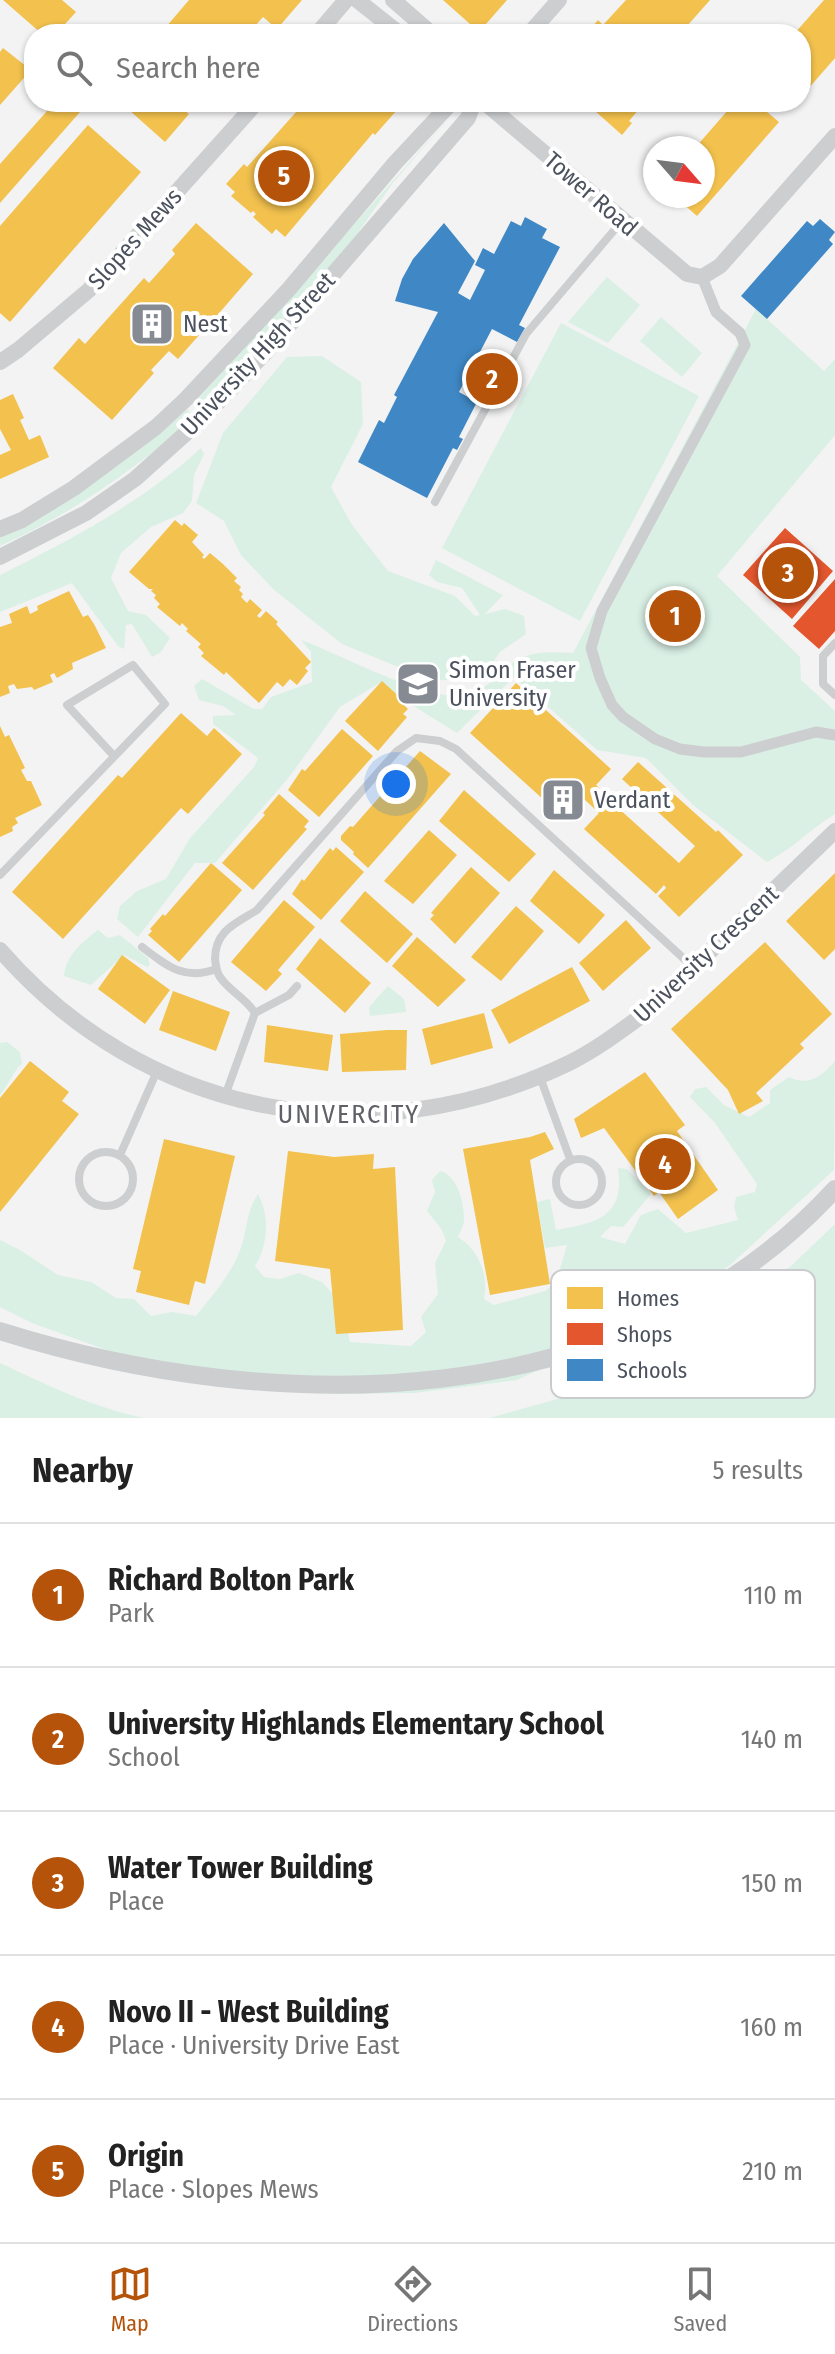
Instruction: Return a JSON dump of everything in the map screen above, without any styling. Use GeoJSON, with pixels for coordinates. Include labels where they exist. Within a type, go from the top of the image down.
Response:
{"type":"FeatureCollection","features":[{"type":"Feature","properties":{"kind":"street"},"geometry":{"type":"LineString","coordinates":[[326,24],[346,0]]}},
{"type":"Feature","properties":{"kind":"street"},"geometry":{"type":"LineString","coordinates":[[357,0],[387,24]]}},
{"type":"Feature","properties":{"kind":"street"},"geometry":{"type":"LineString","coordinates":[[393,0],[421,24]]}},
{"type":"Feature","properties":{"kind":"street"},"geometry":{"type":"LineString","coordinates":[[538,24],[559,0]]}},
{"type":"Feature","properties":{"kind":"street","name":"Slopes Mews"},"geometry":{"type":"LineString","coordinates":[[0,362],[89,290],[248,112]]}},
{"type":"Feature","properties":{"kind":"street","name":"University High Street"},"geometry":{"type":"LineString","coordinates":[[0,529],[22,520],[74,488],[156,427],[186,399],[289,289],[395,163],[443,112]]}},
{"type":"Feature","properties":{"kind":"street","name":"University High Street"},"geometry":{"type":"LineString","coordinates":[[0,557],[86,513],[135,479],[203,418],[265,353],[470,112]]}},
{"type":"Feature","properties":{"kind":"street","name":"Tower Road"},"geometry":{"type":"LineString","coordinates":[[496,112],[687,274],[702,277]]}},
{"type":"Feature","properties":{"kind":"street"},"geometry":{"type":"LineString","coordinates":[[835,136],[720,266],[702,277],[716,312],[740,333],[745,345],[602,611],[591,648],[612,705],[623,717],[655,739],[680,749],[741,752],[816,732],[835,735]]}},
{"type":"Feature","properties":{"kind":"street","name":"University Crescent"},"geometry":{"type":"LineString","coordinates":[[0,950],[25,979],[59,1009],[107,1044],[157,1071],[224,1097],[281,1109],[337,1115],[368,1115],[447,1106],[540,1077],[571,1062],[626,1027],[694,968],[835,831]]}},
{"type":"Feature","properties":{"kind":"street"},"geometry":{"type":"LineString","coordinates":[[748,1270],[797,1228],[835,1189]]}},
{"type":"Feature","properties":{"kind":"street"},"geometry":{"type":"LineString","coordinates":[[0,1331],[54,1359],[97,1376]]}},
{"type":"Feature","properties":{"kind":"lane"},"geometry":{"type":"LineString","coordinates":[[435,502],[526,334],[622,221]]}},
{"type":"Feature","properties":{"kind":"lane"},"geometry":{"type":"LineString","coordinates":[[835,643],[823,656],[823,684],[835,695]]}},
{"type":"Feature","properties":{"kind":"lane"},"geometry":{"type":"LineString","coordinates":[[0,875],[165,704],[133,665],[67,705],[114,756]]}},
{"type":"Feature","properties":{"kind":"lane"},"geometry":{"type":"LineString","coordinates":[[255,1013],[249,1002],[220,978],[216,969],[218,940],[228,927],[257,910],[397,751],[416,738],[440,741],[456,749],[694,968]]}},
{"type":"Feature","properties":{"kind":"lane"},"geometry":{"type":"LineString","coordinates":[[142,947],[171,969],[198,976],[216,969]]}},
{"type":"Feature","properties":{"kind":"lane"},"geometry":{"type":"LineString","coordinates":[[224,1097],[255,1013],[289,995],[297,986]]}},
{"type":"Feature","properties":{"kind":"lane"},"geometry":{"type":"LineString","coordinates":[[120,1155],[157,1071]]}},
{"type":"Feature","properties":{"kind":"lane"},"geometry":{"type":"LineString","coordinates":[[540,1077],[570,1159]]}},
{"type":"Feature","properties":{"kind":"lane"},"geometry":{"type":"LineString","coordinates":[[102,1152],[120,1155],[131,1168],[133,1176],[129,1193],[116,1204],[91,1201],[80,1186],[79,1177],[86,1160],[102,1152]]}},
{"type":"Feature","properties":{"kind":"lane"},"geometry":{"type":"LineString","coordinates":[[570,1159],[589,1160],[601,1174],[600,1193],[585,1205],[567,1203],[556,1189],[557,1171],[570,1159]]}},
{"type":"Feature","properties":{"kind":"green space"},"geometry":{"type":"Polygon","coordinates":[[[450,117],[392,184],[353,240],[203,408],[197,400],[450,117]]]}},
{"type":"Feature","properties":{"kind":"green space"},"geometry":{"type":"Polygon","coordinates":[[[607,277],[640,305],[608,343],[568,322],[607,277]]]}},
{"type":"Feature","properties":{"kind":"green space"},"geometry":{"type":"Polygon","coordinates":[[[756,309],[824,371],[835,359],[835,435],[717,576],[800,657],[801,680],[835,711],[835,814],[767,862],[693,805],[646,758],[597,750],[514,677],[457,733],[378,684],[340,707],[290,776],[215,863],[195,863],[138,937],[117,919],[120,906],[137,891],[166,879],[190,838],[254,767],[258,758],[213,724],[213,716],[236,715],[223,706],[199,700],[194,686],[202,679],[254,709],[262,709],[271,697],[312,682],[311,652],[301,640],[410,686],[453,696],[482,688],[514,662],[528,655],[573,653],[756,309]]]}},
{"type":"Feature","properties":{"kind":"green space"},"geometry":{"type":"Polygon","coordinates":[[[661,317],[702,353],[682,377],[640,341],[661,317]]]}},
{"type":"Feature","properties":{"kind":"green space"},"geometry":{"type":"Polygon","coordinates":[[[561,323],[699,396],[580,621],[442,548],[561,323]]]}},
{"type":"Feature","properties":{"kind":"green space"},"geometry":{"type":"Polygon","coordinates":[[[322,356],[361,382],[363,424],[331,487],[352,525],[388,571],[455,596],[475,616],[480,615],[462,588],[437,582],[429,575],[436,560],[503,595],[485,614],[505,609],[524,616],[526,634],[500,652],[489,669],[467,680],[431,680],[342,644],[273,589],[241,555],[224,521],[196,503],[223,433],[287,357],[322,356]]]}},
{"type":"Feature","properties":{"kind":"green space"},"geometry":{"type":"Polygon","coordinates":[[[187,409],[194,418],[126,472],[52,520],[0,546],[0,535],[98,478],[144,446],[187,409]]]}},
{"type":"Feature","properties":{"kind":"green space"},"geometry":{"type":"Polygon","coordinates":[[[201,448],[204,454],[194,475],[192,501],[183,513],[151,527],[121,553],[111,578],[128,611],[146,615],[170,638],[161,652],[152,657],[132,624],[126,625],[124,649],[118,646],[72,583],[0,612],[0,575],[130,503],[201,448]]]}},
{"type":"Feature","properties":{"kind":"green space"},"geometry":{"type":"Polygon","coordinates":[[[98,930],[108,938],[120,935],[148,958],[150,965],[147,967],[124,955],[91,985],[64,976],[71,955],[98,930]]]}},
{"type":"Feature","properties":{"kind":"green space"},"geometry":{"type":"Polygon","coordinates":[[[388,986],[404,999],[406,1012],[370,1016],[369,1007],[388,986]]]}},
{"type":"Feature","properties":{"kind":"green space"},"geometry":{"type":"Polygon","coordinates":[[[7,1042],[20,1052],[22,1064],[0,1096],[0,1043],[7,1042]]]}},
{"type":"Feature","properties":{"kind":"green space"},"geometry":{"type":"Polygon","coordinates":[[[835,1061],[834,1170],[729,1266],[723,1270],[560,1270],[567,1245],[545,1248],[537,1202],[550,1199],[556,1230],[595,1220],[605,1215],[617,1197],[618,1168],[627,1169],[651,1194],[623,1227],[611,1226],[600,1237],[625,1244],[641,1215],[658,1209],[686,1233],[738,1220],[734,1207],[736,1197],[755,1192],[757,1184],[715,1123],[690,1097],[695,1089],[706,1087],[724,1105],[749,1117],[770,1103],[770,1090],[789,1077],[809,1080],[835,1061]]]}},
{"type":"Feature","properties":{"kind":"green space"},"geometry":{"type":"Polygon","coordinates":[[[440,1171],[451,1178],[461,1197],[464,1220],[458,1237],[472,1249],[481,1264],[485,1281],[484,1299],[494,1305],[545,1291],[551,1286],[551,1364],[517,1380],[415,1393],[334,1394],[181,1377],[32,1323],[0,1307],[0,1240],[58,1275],[91,1282],[116,1298],[134,1299],[151,1316],[172,1312],[196,1316],[235,1262],[250,1210],[258,1194],[266,1230],[263,1249],[255,1266],[264,1277],[280,1279],[299,1273],[322,1282],[342,1304],[350,1342],[411,1346],[426,1332],[421,1317],[438,1294],[435,1263],[446,1241],[442,1230],[427,1211],[435,1192],[432,1180],[440,1171]]]}},
{"type":"Feature","properties":{"kind":"green space"},"geometry":{"type":"Polygon","coordinates":[[[835,1224],[835,1418],[489,1418],[561,1398],[815,1398],[815,1270],[786,1270],[835,1224]]]}},
{"type":"Feature","properties":{"kind":"green space"},"geometry":{"type":"Polygon","coordinates":[[[0,1363],[88,1402],[144,1418],[0,1418],[0,1363]]]}},
{"type":"Feature","properties":{"kind":"building: Homes"},"geometry":{"type":"Polygon","coordinates":[[[3,0],[62,0],[76,12],[65,24],[31,24],[3,0]]]}},
{"type":"Feature","properties":{"kind":"building: Homes"},"geometry":{"type":"Polygon","coordinates":[[[189,0],[302,0],[281,24],[271,24],[263,17],[257,24],[169,24],[189,0]]]}},
{"type":"Feature","properties":{"kind":"building: Homes"},"geometry":{"type":"Polygon","coordinates":[[[443,0],[507,0],[486,24],[470,24],[443,0]]]}},
{"type":"Feature","properties":{"kind":"building: Homes"},"geometry":{"type":"Polygon","coordinates":[[[626,0],[710,0],[689,24],[604,24],[626,0]]]}},
{"type":"Feature","properties":{"kind":"building: Homes"},"geometry":{"type":"Polygon","coordinates":[[[824,0],[835,0],[835,58],[811,86],[811,24],[803,24],[824,0]]]}},
{"type":"Feature","properties":{"kind":"building: Homes"},"geometry":{"type":"Polygon","coordinates":[[[3,48],[24,64],[24,78],[0,105],[0,52],[3,48]]]}},
{"type":"Feature","properties":{"kind":"building: Homes"},"geometry":{"type":"Polygon","coordinates":[[[46,112],[80,112],[0,203],[0,164],[46,112]]]}},
{"type":"Feature","properties":{"kind":"building: Homes"},"geometry":{"type":"Polygon","coordinates":[[[131,112],[189,114],[165,142],[131,112]]]}},
{"type":"Feature","properties":{"kind":"building: Homes"},"geometry":{"type":"Polygon","coordinates":[[[296,112],[395,112],[375,135],[373,133],[285,237],[276,229],[272,234],[253,217],[256,214],[253,211],[251,213],[231,196],[235,192],[226,184],[244,164],[247,167],[296,112]]]}},
{"type":"Feature","properties":{"kind":"building: Homes"},"geometry":{"type":"Polygon","coordinates":[[[596,112],[637,112],[622,135],[596,112]]]}},
{"type":"Feature","properties":{"kind":"building: Homes"},"geometry":{"type":"Polygon","coordinates":[[[726,112],[767,112],[779,122],[715,195],[715,136],[705,136],[726,112]]]}},
{"type":"Feature","properties":{"kind":"building: Homes"},"geometry":{"type":"Polygon","coordinates":[[[88,125],[141,172],[10,322],[0,313],[0,226],[88,125]]]}},
{"type":"Feature","properties":{"kind":"building: Homes"},"geometry":{"type":"Polygon","coordinates":[[[688,208],[704,208],[697,216],[688,208]]]}},
{"type":"Feature","properties":{"kind":"building: Homes","name":"Nest"},"geometry":{"type":"Polygon","coordinates":[[[196,223],[253,274],[214,319],[209,315],[195,330],[200,334],[178,359],[169,351],[151,370],[154,373],[112,420],[53,368],[79,338],[85,344],[144,278],[149,283],[175,254],[172,250],[196,223]]]}},
{"type":"Feature","properties":{"kind":"building: Homes"},"geometry":{"type":"Polygon","coordinates":[[[13,394],[24,418],[20,420],[29,440],[40,435],[49,457],[0,479],[0,455],[11,450],[0,429],[0,400],[13,394]]]}},
{"type":"Feature","properties":{"kind":"building: Homes"},"geometry":{"type":"Polygon","coordinates":[[[175,520],[182,526],[184,523],[198,535],[192,542],[204,559],[210,553],[237,578],[234,581],[241,587],[241,597],[247,603],[250,599],[262,610],[257,616],[260,618],[266,611],[311,662],[297,685],[290,679],[283,687],[277,682],[259,703],[226,672],[224,675],[201,656],[204,653],[198,647],[201,644],[186,631],[188,629],[182,623],[180,626],[157,607],[160,604],[154,598],[153,589],[129,572],[175,520]]]}},
{"type":"Feature","properties":{"kind":"building: Homes"},"geometry":{"type":"Polygon","coordinates":[[[69,591],[83,617],[88,615],[94,624],[106,648],[72,663],[73,669],[57,678],[54,673],[50,675],[53,682],[34,690],[32,687],[17,689],[14,684],[8,686],[10,693],[0,697],[0,627],[12,623],[9,614],[27,606],[30,614],[38,610],[37,606],[69,591]]]}},
{"type":"Feature","properties":{"kind":"building: Homes"},"geometry":{"type":"Polygon","coordinates":[[[382,681],[404,701],[402,703],[408,709],[403,714],[407,717],[378,751],[345,721],[382,681]]]}},
{"type":"Feature","properties":{"kind":"building: Homes","name":"Verdant"},"geometry":{"type":"Polygon","coordinates":[[[516,683],[611,769],[596,785],[605,793],[601,797],[604,800],[606,797],[679,863],[695,846],[622,779],[638,762],[743,855],[679,917],[658,896],[666,888],[664,885],[656,894],[584,829],[599,813],[584,799],[565,819],[470,733],[516,683]]]}},
{"type":"Feature","properties":{"kind":"building: Homes"},"geometry":{"type":"Polygon","coordinates":[[[181,713],[207,736],[214,728],[242,754],[188,814],[181,808],[63,939],[12,892],[118,775],[122,778],[181,713]]]}},
{"type":"Feature","properties":{"kind":"building: Homes"},"geometry":{"type":"Polygon","coordinates":[[[0,726],[5,737],[9,735],[25,768],[21,770],[27,781],[31,781],[42,805],[15,818],[18,823],[12,827],[13,831],[0,837],[0,726]]]}},
{"type":"Feature","properties":{"kind":"building: Homes"},"geometry":{"type":"Polygon","coordinates":[[[342,729],[373,756],[319,817],[288,790],[302,769],[305,771],[342,729]]]}},
{"type":"Feature","properties":{"kind":"building: Homes"},"geometry":{"type":"Polygon","coordinates":[[[420,751],[451,774],[368,868],[341,840],[341,836],[350,826],[353,827],[420,751]]]}},
{"type":"Feature","properties":{"kind":"building: Homes"},"geometry":{"type":"Polygon","coordinates":[[[464,790],[536,854],[509,882],[439,821],[464,790]]]}},
{"type":"Feature","properties":{"kind":"building: Homes"},"geometry":{"type":"Polygon","coordinates":[[[279,794],[309,821],[304,827],[307,829],[253,890],[222,863],[265,815],[263,813],[279,794]]]}},
{"type":"Feature","properties":{"kind":"building: Homes"},"geometry":{"type":"Polygon","coordinates":[[[429,830],[457,855],[413,904],[384,881],[429,830]]]}},
{"type":"Feature","properties":{"kind":"building: Homes"},"geometry":{"type":"Polygon","coordinates":[[[336,847],[364,872],[321,920],[292,894],[330,848],[333,851],[336,847]]]}},
{"type":"Feature","properties":{"kind":"building: Homes"},"geometry":{"type":"Polygon","coordinates":[[[211,863],[242,890],[179,962],[148,935],[163,914],[165,916],[211,863]]]}},
{"type":"Feature","properties":{"kind":"building: Homes"},"geometry":{"type":"Polygon","coordinates":[[[471,867],[500,893],[455,944],[430,919],[434,915],[431,913],[471,867]]]}},
{"type":"Feature","properties":{"kind":"building: Homes"},"geometry":{"type":"Polygon","coordinates":[[[554,870],[605,915],[579,944],[530,901],[554,870]]]}},
{"type":"Feature","properties":{"kind":"building: Homes"},"geometry":{"type":"Polygon","coordinates":[[[835,873],[835,949],[824,960],[786,921],[835,873]]]}},
{"type":"Feature","properties":{"kind":"building: Homes"},"geometry":{"type":"Polygon","coordinates":[[[365,891],[413,934],[387,963],[340,921],[365,891]]]}},
{"type":"Feature","properties":{"kind":"building: Homes"},"geometry":{"type":"Polygon","coordinates":[[[284,900],[315,927],[278,970],[282,974],[266,991],[231,962],[284,900]]]}},
{"type":"Feature","properties":{"kind":"building: Homes"},"geometry":{"type":"Polygon","coordinates":[[[516,906],[544,931],[501,981],[471,957],[516,906]]]}},
{"type":"Feature","properties":{"kind":"building: Homes"},"geometry":{"type":"Polygon","coordinates":[[[626,920],[651,948],[603,991],[579,963],[626,920]]]}},
{"type":"Feature","properties":{"kind":"building: Homes"},"geometry":{"type":"Polygon","coordinates":[[[417,937],[466,980],[438,1007],[392,966],[417,937]]]}},
{"type":"Feature","properties":{"kind":"building: Homes"},"geometry":{"type":"Polygon","coordinates":[[[320,938],[371,983],[345,1013],[296,969],[320,938]]]}},
{"type":"Feature","properties":{"kind":"building: Homes"},"geometry":{"type":"Polygon","coordinates":[[[765,942],[832,1014],[800,1044],[804,1048],[756,1093],[763,1101],[739,1114],[728,1090],[671,1029],[765,942]]]}},
{"type":"Feature","properties":{"kind":"building: Homes"},"geometry":{"type":"Polygon","coordinates":[[[122,955],[170,990],[145,1024],[98,989],[122,955]]]}},
{"type":"Feature","properties":{"kind":"building: Homes"},"geometry":{"type":"Polygon","coordinates":[[[572,967],[590,1001],[509,1044],[491,1010],[572,967]]]}},
{"type":"Feature","properties":{"kind":"building: Homes"},"geometry":{"type":"Polygon","coordinates":[[[173,991],[230,1012],[216,1051],[159,1030],[173,991]]]}},
{"type":"Feature","properties":{"kind":"building: Homes"},"geometry":{"type":"Polygon","coordinates":[[[484,1013],[493,1048],[431,1065],[422,1029],[484,1013]]]}},
{"type":"Feature","properties":{"kind":"building: Homes"},"geometry":{"type":"Polygon","coordinates":[[[267,1025],[333,1035],[328,1071],[264,1062],[267,1025]]]}},
{"type":"Feature","properties":{"kind":"building: Homes"},"geometry":{"type":"Polygon","coordinates":[[[407,1030],[406,1070],[342,1072],[340,1034],[407,1030]]]}},
{"type":"Feature","properties":{"kind":"building: Homes"},"geometry":{"type":"Polygon","coordinates":[[[30,1061],[69,1092],[62,1101],[79,1114],[0,1212],[0,1098],[30,1061]]]}},
{"type":"Feature","properties":{"kind":"building: Homes"},"geometry":{"type":"Polygon","coordinates":[[[645,1072],[685,1125],[677,1131],[718,1190],[678,1219],[659,1192],[654,1196],[604,1128],[581,1138],[574,1119],[645,1072]]]}},
{"type":"Feature","properties":{"kind":"building: Homes"},"geometry":{"type":"Polygon","coordinates":[[[545,1132],[554,1149],[530,1160],[550,1284],[490,1295],[463,1149],[545,1132]]]}},
{"type":"Feature","properties":{"kind":"building: Homes"},"geometry":{"type":"Polygon","coordinates":[[[164,1139],[235,1156],[205,1284],[195,1281],[189,1305],[136,1292],[141,1271],[133,1269],[164,1139]]]}},
{"type":"Feature","properties":{"kind":"building: Homes"},"geometry":{"type":"Polygon","coordinates":[[[288,1151],[334,1157],[374,1154],[373,1169],[395,1167],[403,1330],[336,1334],[330,1269],[275,1261],[288,1151]]]}},
{"type":"Feature","properties":{"kind":"building: Shops"},"geometry":{"type":"Polygon","coordinates":[[[785,528],[833,571],[792,619],[743,575],[785,528]]]}},
{"type":"Feature","properties":{"kind":"building: Shops"},"geometry":{"type":"Polygon","coordinates":[[[835,579],[835,631],[819,649],[793,626],[835,579]]]}},
{"type":"Feature","properties":{"kind":"building: Schools"},"geometry":{"type":"Polygon","coordinates":[[[525,217],[547,229],[542,238],[560,247],[519,325],[525,328],[517,342],[492,329],[459,392],[477,402],[459,437],[463,439],[457,450],[453,448],[427,498],[358,462],[379,420],[384,423],[397,397],[394,395],[438,312],[395,301],[402,279],[413,259],[444,223],[475,261],[458,293],[470,300],[485,270],[475,265],[483,248],[494,254],[511,221],[521,226],[525,217]]]}},
{"type":"Feature","properties":{"kind":"building: Schools"},"geometry":{"type":"Polygon","coordinates":[[[820,219],[835,232],[829,240],[833,244],[767,319],[741,296],[807,221],[813,226],[820,219]]]}},
{"type":"Feature","properties":{"kind":"place","name":"Origin"},"geometry":{"type":"Point","coordinates":[284,176]}},
{"type":"Feature","properties":{"kind":"place","name":"Nest"},"geometry":{"type":"Point","coordinates":[152,324]}},
{"type":"Feature","properties":{"kind":"place","name":"University Highlands Elementary School"},"geometry":{"type":"Point","coordinates":[492,379]}},
{"type":"Feature","properties":{"kind":"place","name":"Water Tower Building"},"geometry":{"type":"Point","coordinates":[788,573]}},
{"type":"Feature","properties":{"kind":"place","name":"Richard Bolton Park"},"geometry":{"type":"Point","coordinates":[675,616]}},
{"type":"Feature","properties":{"kind":"place","name":"Simon Fraser University"},"geometry":{"type":"Point","coordinates":[418,684]}},
{"type":"Feature","properties":{"kind":"place","name":"Verdant"},"geometry":{"type":"Point","coordinates":[563,800]}},
{"type":"Feature","properties":{"kind":"place","name":"Novo II - West Building"},"geometry":{"type":"Point","coordinates":[665,1164]}},
{"type":"Feature","properties":{"kind":"district","name":"UNIVERCITY"},"geometry":{"type":"Point","coordinates":[349,1114]}}]}
